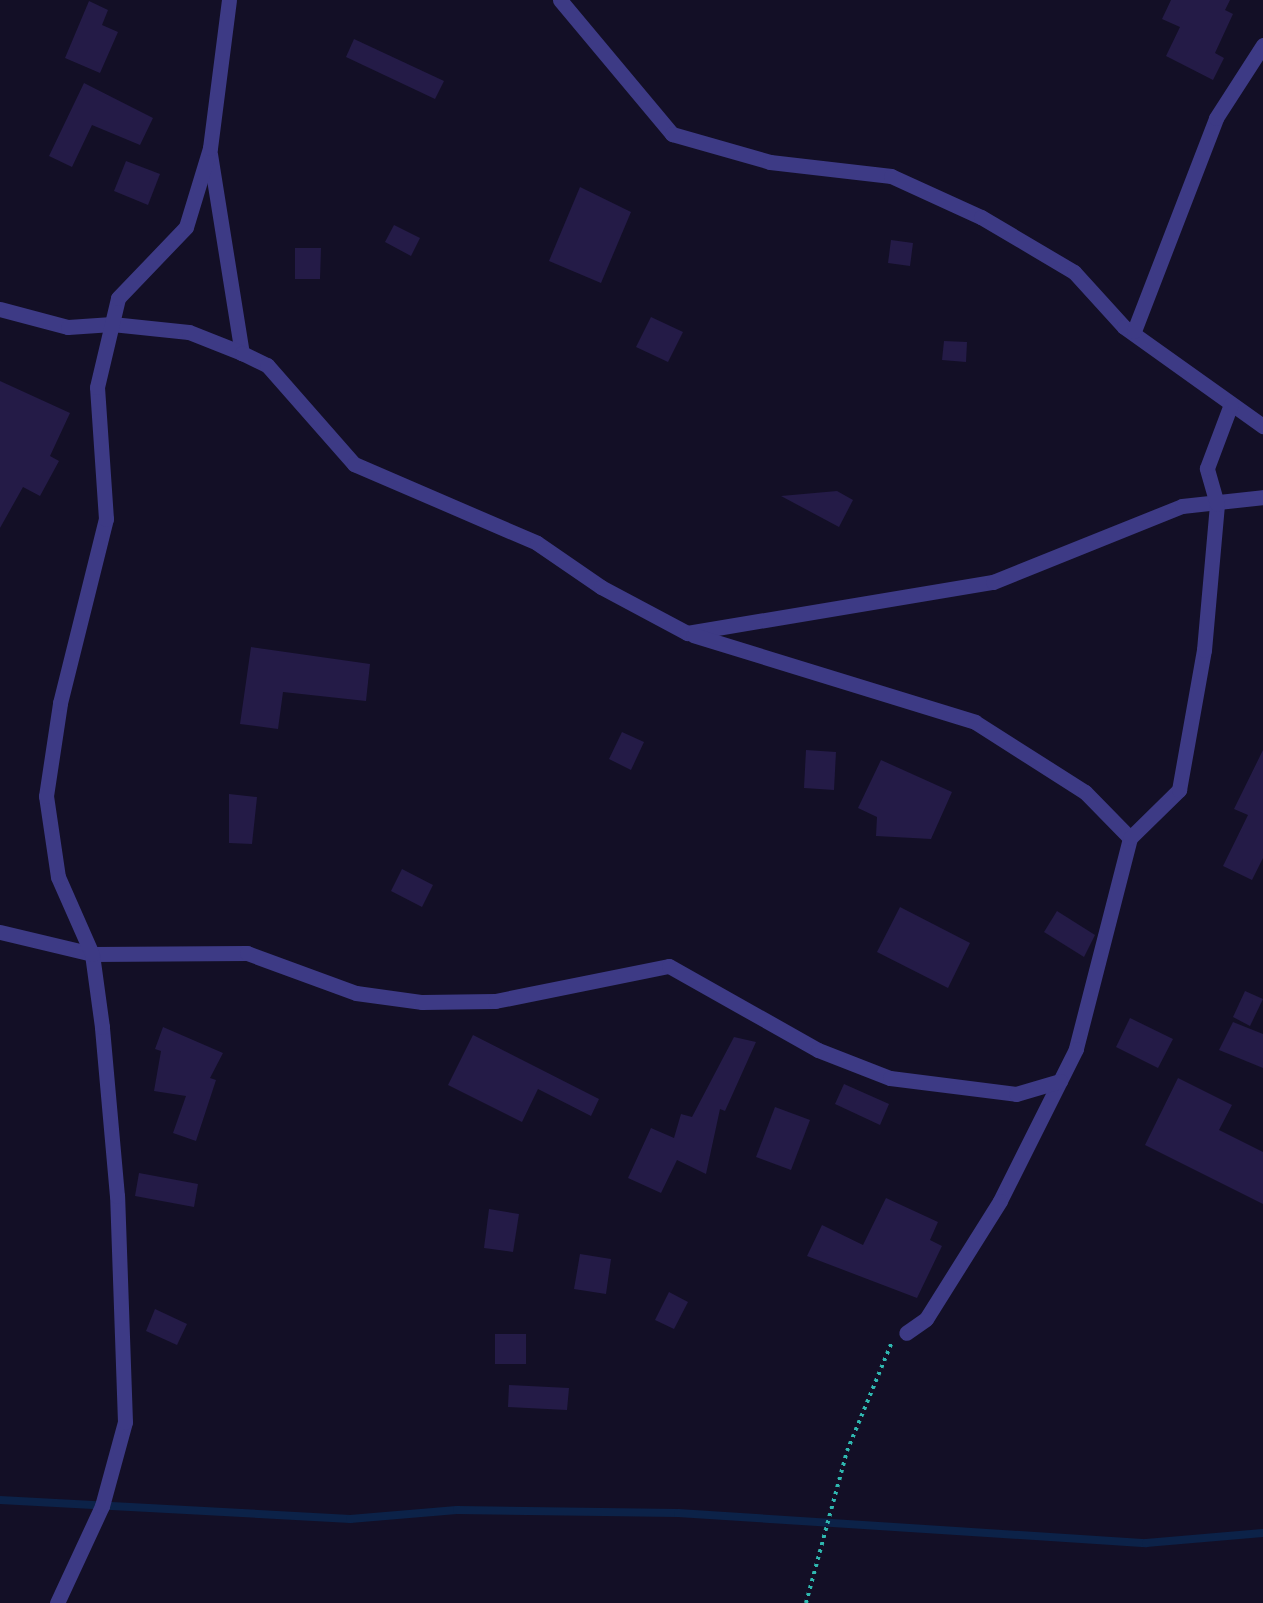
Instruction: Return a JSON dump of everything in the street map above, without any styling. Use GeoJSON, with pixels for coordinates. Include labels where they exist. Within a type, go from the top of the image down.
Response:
{"type":"FeatureCollection","features":[{"type":"Feature","properties":{"kind":"street"},"geometry":{"type":"LineString","coordinates":[[57,1603],[102,1506],[125,1422],[117,1196],[92,954],[58,877],[46,796],[60,703],[106,519],[97,387],[118,298],[186,227],[210,148],[229,0]]}},
{"type":"Feature","properties":{"kind":"street"},"geometry":{"type":"LineString","coordinates":[[560,0],[672,134],[770,162],[891,176],[981,217],[1074,272],[1124,327],[1134,331],[1263,426]]}},
{"type":"Feature","properties":{"kind":"street"},"geometry":{"type":"LineString","coordinates":[[1134,331],[1216,118],[1263,45]]}},
{"type":"Feature","properties":{"kind":"street"},"geometry":{"type":"LineString","coordinates":[[210,148],[242,353]]}},
{"type":"Feature","properties":{"kind":"street"},"geometry":{"type":"LineString","coordinates":[[0,309],[68,327],[112,324],[189,332],[242,353],[267,365],[354,464],[537,543],[601,587],[687,633],[975,722],[1085,792],[1130,838]]}},
{"type":"Feature","properties":{"kind":"street"},"geometry":{"type":"LineString","coordinates":[[906,1333],[926,1319],[1000,1201],[1076,1048],[1130,838],[1179,790],[1204,650],[1217,504],[1207,468],[1231,404]]}},
{"type":"Feature","properties":{"kind":"street"},"geometry":{"type":"LineString","coordinates":[[687,633],[993,582],[1182,506],[1217,504],[1263,497]]}},
{"type":"Feature","properties":{"kind":"street"},"geometry":{"type":"LineString","coordinates":[[0,932],[92,954],[247,953],[356,993],[422,1002],[495,1001],[669,966],[818,1050],[890,1078],[1016,1094],[1060,1081]]}},
{"type":"Feature","properties":{"kind":"path"},"geometry":{"type":"LineString","coordinates":[[806,1603],[847,1451],[888,1346],[906,1333]]}},
{"type":"Feature","properties":{"kind":"building"},"geometry":{"type":"Polygon","coordinates":[[[1171,0],[1230,0],[1225,10],[1233,14],[1215,53],[1224,58],[1213,80],[1166,56],[1180,27],[1162,19],[1171,0]]]}},
{"type":"Feature","properties":{"kind":"building"},"geometry":{"type":"Polygon","coordinates":[[[89,1],[108,10],[102,25],[118,32],[100,73],[65,58],[89,1]]]}},
{"type":"Feature","properties":{"kind":"building"},"geometry":{"type":"Polygon","coordinates":[[[354,39],[444,81],[435,99],[346,57],[354,39]]]}},
{"type":"Feature","properties":{"kind":"building"},"geometry":{"type":"Polygon","coordinates":[[[84,83],[153,118],[140,145],[92,125],[72,167],[49,156],[84,83]]]}},
{"type":"Feature","properties":{"kind":"building"},"geometry":{"type":"Polygon","coordinates":[[[126,161],[160,174],[148,205],[114,191],[126,161]]]}},
{"type":"Feature","properties":{"kind":"building"},"geometry":{"type":"Polygon","coordinates":[[[580,187],[631,212],[601,283],[549,261],[580,187]]]}},
{"type":"Feature","properties":{"kind":"building"},"geometry":{"type":"Polygon","coordinates":[[[394,225],[420,238],[411,256],[385,242],[394,225]]]}},
{"type":"Feature","properties":{"kind":"building"},"geometry":{"type":"Polygon","coordinates":[[[891,240],[913,243],[910,266],[888,263],[891,240]]]}},
{"type":"Feature","properties":{"kind":"building"},"geometry":{"type":"Polygon","coordinates":[[[295,248],[321,248],[320,279],[295,279],[295,248]]]}},
{"type":"Feature","properties":{"kind":"building"},"geometry":{"type":"Polygon","coordinates":[[[651,317],[683,332],[668,362],[636,347],[651,317]]]}},
{"type":"Feature","properties":{"kind":"building"},"geometry":{"type":"Polygon","coordinates":[[[944,341],[967,342],[966,362],[942,360],[944,341]]]}},
{"type":"Feature","properties":{"kind":"building"},"geometry":{"type":"Polygon","coordinates":[[[0,381],[70,413],[50,456],[59,461],[40,496],[23,487],[0,528],[0,381]]]}},
{"type":"Feature","properties":{"kind":"building"},"geometry":{"type":"Polygon","coordinates":[[[837,491],[853,500],[839,527],[781,496],[837,491]]]}},
{"type":"Feature","properties":{"kind":"building"},"geometry":{"type":"Polygon","coordinates":[[[251,647],[370,664],[366,701],[283,692],[278,729],[240,724],[251,647]]]}},
{"type":"Feature","properties":{"kind":"building"},"geometry":{"type":"Polygon","coordinates":[[[622,732],[644,742],[631,770],[609,759],[622,732]]]}},
{"type":"Feature","properties":{"kind":"building"},"geometry":{"type":"Polygon","coordinates":[[[806,750],[836,752],[834,790],[804,788],[806,750]]]}},
{"type":"Feature","properties":{"kind":"building"},"geometry":{"type":"Polygon","coordinates":[[[1263,750],[1263,858],[1252,880],[1223,866],[1248,815],[1234,809],[1263,750]]]}},
{"type":"Feature","properties":{"kind":"building"},"geometry":{"type":"Polygon","coordinates":[[[881,760],[952,792],[931,839],[876,836],[877,817],[858,808],[881,760]]]}},
{"type":"Feature","properties":{"kind":"building"},"geometry":{"type":"Polygon","coordinates":[[[229,794],[257,797],[252,844],[229,843],[229,794]]]}},
{"type":"Feature","properties":{"kind":"building"},"geometry":{"type":"Polygon","coordinates":[[[402,869],[433,885],[422,907],[391,891],[402,869]]]}},
{"type":"Feature","properties":{"kind":"building"},"geometry":{"type":"Polygon","coordinates":[[[900,907],[970,943],[948,988],[877,952],[900,907]]]}},
{"type":"Feature","properties":{"kind":"building"},"geometry":{"type":"Polygon","coordinates":[[[1057,911],[1095,935],[1084,957],[1044,932],[1057,911]]]}},
{"type":"Feature","properties":{"kind":"building"},"geometry":{"type":"Polygon","coordinates":[[[1245,991],[1263,999],[1250,1026],[1233,1017],[1245,991]]]}},
{"type":"Feature","properties":{"kind":"building"},"geometry":{"type":"Polygon","coordinates":[[[1130,1018],[1173,1039],[1158,1068],[1116,1047],[1130,1018]]]}},
{"type":"Feature","properties":{"kind":"building"},"geometry":{"type":"Polygon","coordinates":[[[1233,1022],[1263,1034],[1263,1068],[1219,1050],[1233,1022]]]}},
{"type":"Feature","properties":{"kind":"building"},"geometry":{"type":"Polygon","coordinates":[[[163,1027],[223,1053],[210,1078],[216,1080],[196,1141],[173,1133],[186,1096],[154,1091],[161,1051],[155,1049],[163,1027]]]}},
{"type":"Feature","properties":{"kind":"building"},"geometry":{"type":"Polygon","coordinates":[[[473,1035],[599,1099],[591,1116],[538,1089],[522,1122],[448,1085],[473,1035]]]}},
{"type":"Feature","properties":{"kind":"building"},"geometry":{"type":"Polygon","coordinates":[[[734,1037],[756,1042],[725,1111],[720,1109],[706,1174],[677,1160],[661,1193],[628,1178],[651,1128],[674,1138],[681,1114],[692,1117],[734,1037]]]}},
{"type":"Feature","properties":{"kind":"building"},"geometry":{"type":"Polygon","coordinates":[[[1178,1078],[1232,1105],[1219,1130],[1263,1152],[1263,1204],[1145,1145],[1178,1078]]]}},
{"type":"Feature","properties":{"kind":"building"},"geometry":{"type":"Polygon","coordinates":[[[844,1084],[889,1104],[880,1125],[835,1104],[844,1084]]]}},
{"type":"Feature","properties":{"kind":"building"},"geometry":{"type":"Polygon","coordinates":[[[775,1107],[810,1120],[791,1170],[756,1157],[775,1107]]]}},
{"type":"Feature","properties":{"kind":"building"},"geometry":{"type":"Polygon","coordinates":[[[139,1173],[198,1184],[194,1207],[135,1196],[139,1173]]]}},
{"type":"Feature","properties":{"kind":"building"},"geometry":{"type":"Polygon","coordinates":[[[886,1198],[938,1222],[930,1240],[942,1246],[917,1298],[807,1256],[822,1225],[863,1245],[886,1198]]]}},
{"type":"Feature","properties":{"kind":"building"},"geometry":{"type":"Polygon","coordinates":[[[489,1209],[519,1214],[513,1252],[484,1248],[489,1209]]]}},
{"type":"Feature","properties":{"kind":"building"},"geometry":{"type":"Polygon","coordinates":[[[580,1254],[611,1259],[606,1294],[574,1289],[580,1254]]]}},
{"type":"Feature","properties":{"kind":"building"},"geometry":{"type":"Polygon","coordinates":[[[669,1292],[688,1302],[674,1329],[655,1320],[669,1292]]]}},
{"type":"Feature","properties":{"kind":"building"},"geometry":{"type":"Polygon","coordinates":[[[155,1309],[187,1324],[177,1345],[146,1331],[155,1309]]]}},
{"type":"Feature","properties":{"kind":"building"},"geometry":{"type":"Polygon","coordinates":[[[495,1334],[526,1334],[526,1364],[495,1364],[495,1334]]]}},
{"type":"Feature","properties":{"kind":"building"},"geometry":{"type":"Polygon","coordinates":[[[509,1385],[569,1388],[567,1410],[508,1407],[509,1385]]]}},
{"type":"Feature","properties":{"kind":"waterway"},"geometry":{"type":"LineString","coordinates":[[0,1500],[350,1519],[457,1510],[678,1513],[1146,1543],[1263,1533]]}}]}
